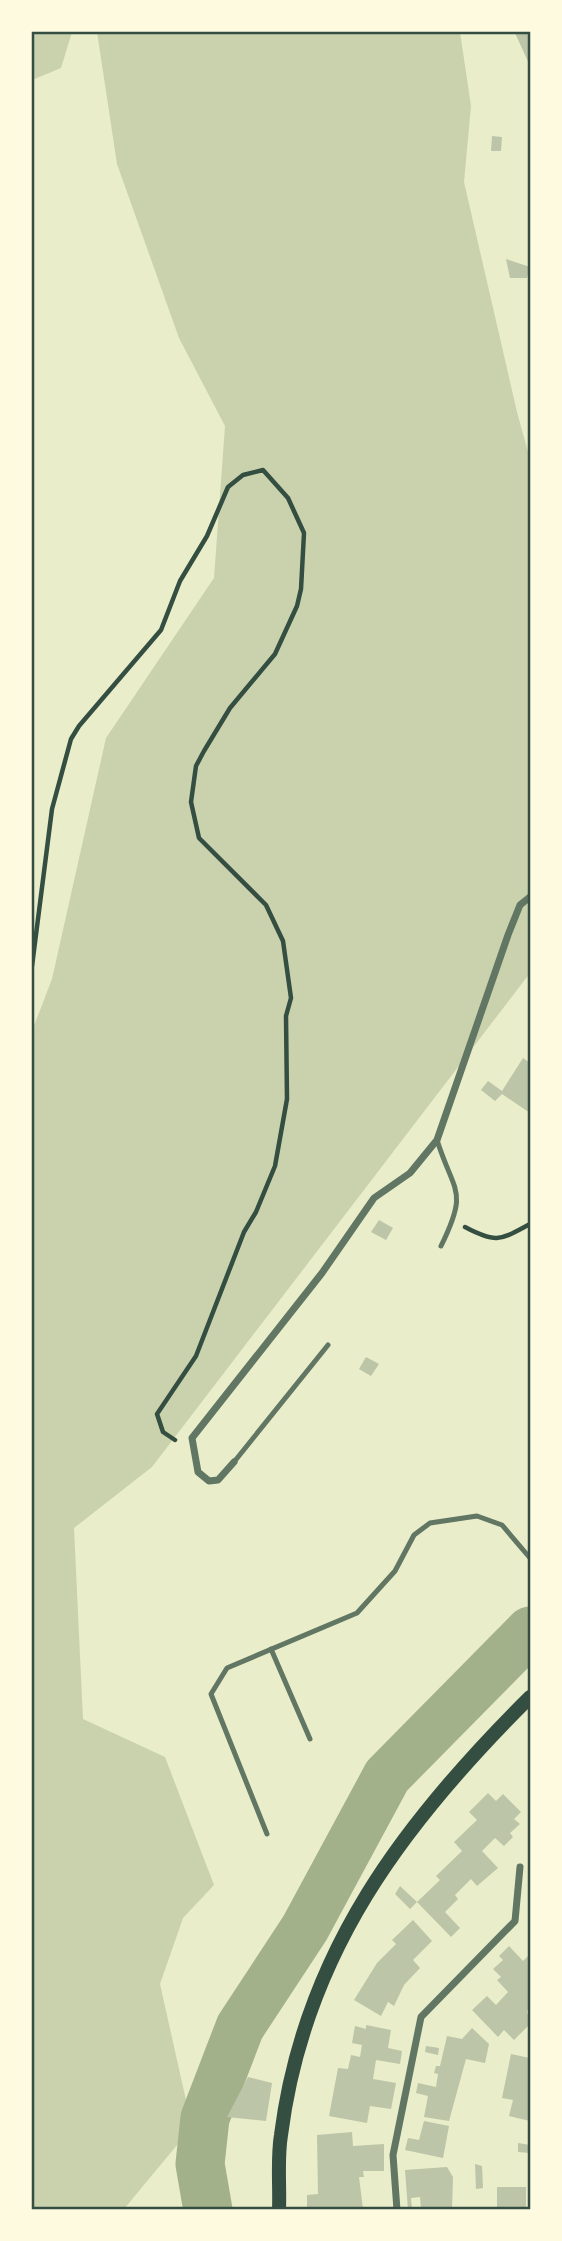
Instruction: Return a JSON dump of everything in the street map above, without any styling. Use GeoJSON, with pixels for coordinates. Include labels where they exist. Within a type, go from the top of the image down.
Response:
{"type":"FeatureCollection","features":[{"type":"Feature","properties":{"kind":"main road"},"geometry":{"type":"LineString","coordinates":[[279,2210],[280,2136],[299,2049],[330,1961],[364,1899],[435,1797],[530,1698]]}},
{"type":"Feature","properties":{"kind":"street"},"geometry":{"type":"LineString","coordinates":[[234,1462],[218,1480],[209,1481],[198,1472],[192,1438],[321,1273],[374,1198],[410,1173],[437,1140],[508,935],[520,905],[530,897]]}},
{"type":"Feature","properties":{"kind":"street"},"geometry":{"type":"LineString","coordinates":[[397,2210],[393,2155],[421,2017],[515,1921],[520,1867]]}},
{"type":"Feature","properties":{"kind":"lane"},"geometry":{"type":"LineString","coordinates":[[437,1140],[459,1194],[454,1222],[441,1245]]}},
{"type":"Feature","properties":{"kind":"lane"},"geometry":{"type":"LineString","coordinates":[[234,1462],[328,1345]]}},
{"type":"Feature","properties":{"kind":"lane"},"geometry":{"type":"LineString","coordinates":[[267,1834],[211,1694],[227,1668],[357,1613],[395,1571],[414,1535],[430,1523],[477,1516],[502,1525],[530,1558]]}},
{"type":"Feature","properties":{"kind":"lane"},"geometry":{"type":"LineString","coordinates":[[271,1648],[310,1739]]}},
{"type":"Feature","properties":{"kind":"path"},"geometry":{"type":"LineString","coordinates":[[32,966],[52,810],[71,739],[79,726],[161,630],[180,581],[207,536],[228,487],[243,475],[263,470],[288,498],[304,533],[301,589],[297,606],[275,654],[230,708],[196,766],[191,802],[200,838],[266,905],[283,941],[291,998],[286,1016],[287,1099],[275,1166],[256,1212],[244,1232],[196,1356],[157,1414],[163,1432],[193,1453]]}},
{"type":"Feature","properties":{"kind":"path"},"geometry":{"type":"LineString","coordinates":[[461,1226],[487,1238],[499,1240],[530,1224]]}},
{"type":"Feature","properties":{"kind":"green space"},"geometry":{"type":"Polygon","coordinates":[[[32,32],[72,32],[61,68],[32,80],[32,32]]]}},
{"type":"Feature","properties":{"kind":"green space"},"geometry":{"type":"Polygon","coordinates":[[[97,32],[460,32],[471,106],[464,182],[530,459],[530,973],[152,1467],[74,1528],[83,1719],[165,1757],[214,1885],[183,1918],[160,1984],[192,2127],[124,2209],[32,2209],[32,1031],[52,979],[106,738],[214,578],[225,426],[179,338],[117,164],[97,32]]]}},
{"type":"Feature","properties":{"kind":"building"},"geometry":{"type":"Polygon","coordinates":[[[530,32],[530,66],[515,33],[530,32]]]}},
{"type":"Feature","properties":{"kind":"building"},"geometry":{"type":"Polygon","coordinates":[[[492,136],[502,137],[501,151],[491,151],[492,136]]]}},
{"type":"Feature","properties":{"kind":"building"},"geometry":{"type":"Polygon","coordinates":[[[506,259],[530,267],[527,278],[510,278],[506,259]]]}},
{"type":"Feature","properties":{"kind":"building"},"geometry":{"type":"Polygon","coordinates":[[[523,1058],[530,1063],[530,1113],[502,1094],[495,1101],[481,1090],[488,1081],[502,1091],[523,1058]]]}},
{"type":"Feature","properties":{"kind":"building"},"geometry":{"type":"Polygon","coordinates":[[[379,1220],[393,1228],[386,1240],[371,1232],[379,1220]]]}},
{"type":"Feature","properties":{"kind":"building"},"geometry":{"type":"Polygon","coordinates":[[[366,1357],[379,1364],[371,1376],[359,1369],[366,1357]]]}},
{"type":"Feature","properties":{"kind":"building"},"geometry":{"type":"Polygon","coordinates":[[[488,1793],[496,1801],[503,1794],[521,1812],[514,1819],[520,1824],[510,1833],[513,1837],[504,1846],[495,1838],[482,1851],[498,1868],[477,1886],[471,1879],[455,1895],[458,1899],[445,1912],[460,1928],[451,1937],[417,1902],[440,1880],[436,1876],[462,1851],[454,1842],[477,1820],[469,1812],[488,1793]]]}},
{"type":"Feature","properties":{"kind":"building"},"geometry":{"type":"Polygon","coordinates":[[[400,1886],[417,1902],[410,1909],[395,1894],[400,1886]]]}},
{"type":"Feature","properties":{"kind":"building"},"geometry":{"type":"Polygon","coordinates":[[[413,1920],[432,1941],[413,1960],[420,1968],[404,1985],[394,2006],[388,2002],[381,2016],[354,2000],[377,1963],[396,1944],[392,1940],[413,1920]]]}},
{"type":"Feature","properties":{"kind":"building"},"geometry":{"type":"Polygon","coordinates":[[[509,1946],[523,1961],[530,1954],[530,2008],[527,2011],[530,2024],[514,2040],[504,2030],[498,2037],[472,2010],[487,1996],[496,2005],[508,1992],[497,1980],[501,1977],[493,1969],[503,1960],[499,1956],[509,1946]]]}},
{"type":"Feature","properties":{"kind":"building"},"geometry":{"type":"Polygon","coordinates":[[[366,2025],[391,2030],[388,2048],[402,2051],[400,2064],[376,2060],[373,2079],[396,2083],[391,2109],[370,2106],[367,2123],[329,2116],[338,2068],[348,2069],[351,2055],[360,2057],[362,2045],[352,2043],[355,2026],[366,2029],[366,2025]]]}},
{"type":"Feature","properties":{"kind":"building"},"geometry":{"type":"Polygon","coordinates":[[[472,2028],[489,2044],[485,2063],[466,2059],[449,2121],[424,2117],[428,2096],[416,2093],[418,2083],[436,2087],[438,2074],[434,2073],[436,2066],[440,2066],[447,2036],[462,2039],[472,2028]]]}},
{"type":"Feature","properties":{"kind":"building"},"geometry":{"type":"Polygon","coordinates":[[[426,2046],[439,2048],[438,2055],[425,2052],[426,2046]]]}},
{"type":"Feature","properties":{"kind":"building"},"geometry":{"type":"Polygon","coordinates":[[[511,2054],[530,2058],[530,2121],[509,2116],[513,2100],[502,2098],[511,2054]]]}},
{"type":"Feature","properties":{"kind":"building"},"geometry":{"type":"Polygon","coordinates":[[[248,2077],[272,2083],[266,2121],[227,2117],[248,2077]]]}},
{"type":"Feature","properties":{"kind":"building"},"geometry":{"type":"Polygon","coordinates":[[[424,2121],[449,2126],[443,2158],[405,2150],[408,2138],[419,2140],[424,2121]]]}},
{"type":"Feature","properties":{"kind":"building"},"geometry":{"type":"Polygon","coordinates":[[[352,2132],[353,2146],[384,2144],[384,2171],[363,2171],[364,2177],[359,2177],[363,2209],[307,2209],[307,2195],[318,2194],[317,2135],[352,2132]]]}},
{"type":"Feature","properties":{"kind":"building"},"geometry":{"type":"Polygon","coordinates":[[[518,2143],[530,2145],[530,2153],[518,2152],[518,2143]]]}},
{"type":"Feature","properties":{"kind":"building"},"geometry":{"type":"Polygon","coordinates":[[[475,2164],[482,2166],[483,2188],[476,2189],[475,2164]]]}},
{"type":"Feature","properties":{"kind":"building"},"geometry":{"type":"Polygon","coordinates":[[[447,2167],[453,2177],[452,2209],[421,2209],[420,2197],[411,2198],[412,2209],[408,2210],[405,2170],[447,2167]]]}},
{"type":"Feature","properties":{"kind":"building"},"geometry":{"type":"Polygon","coordinates":[[[497,2187],[526,2187],[526,2209],[497,2209],[497,2187]]]}},
{"type":"Feature","properties":{"kind":"waterway"},"geometry":{"type":"LineString","coordinates":[[208,2210],[200,2164],[205,2118],[240,2027],[305,1928],[387,1776],[530,1631]]}}]}
